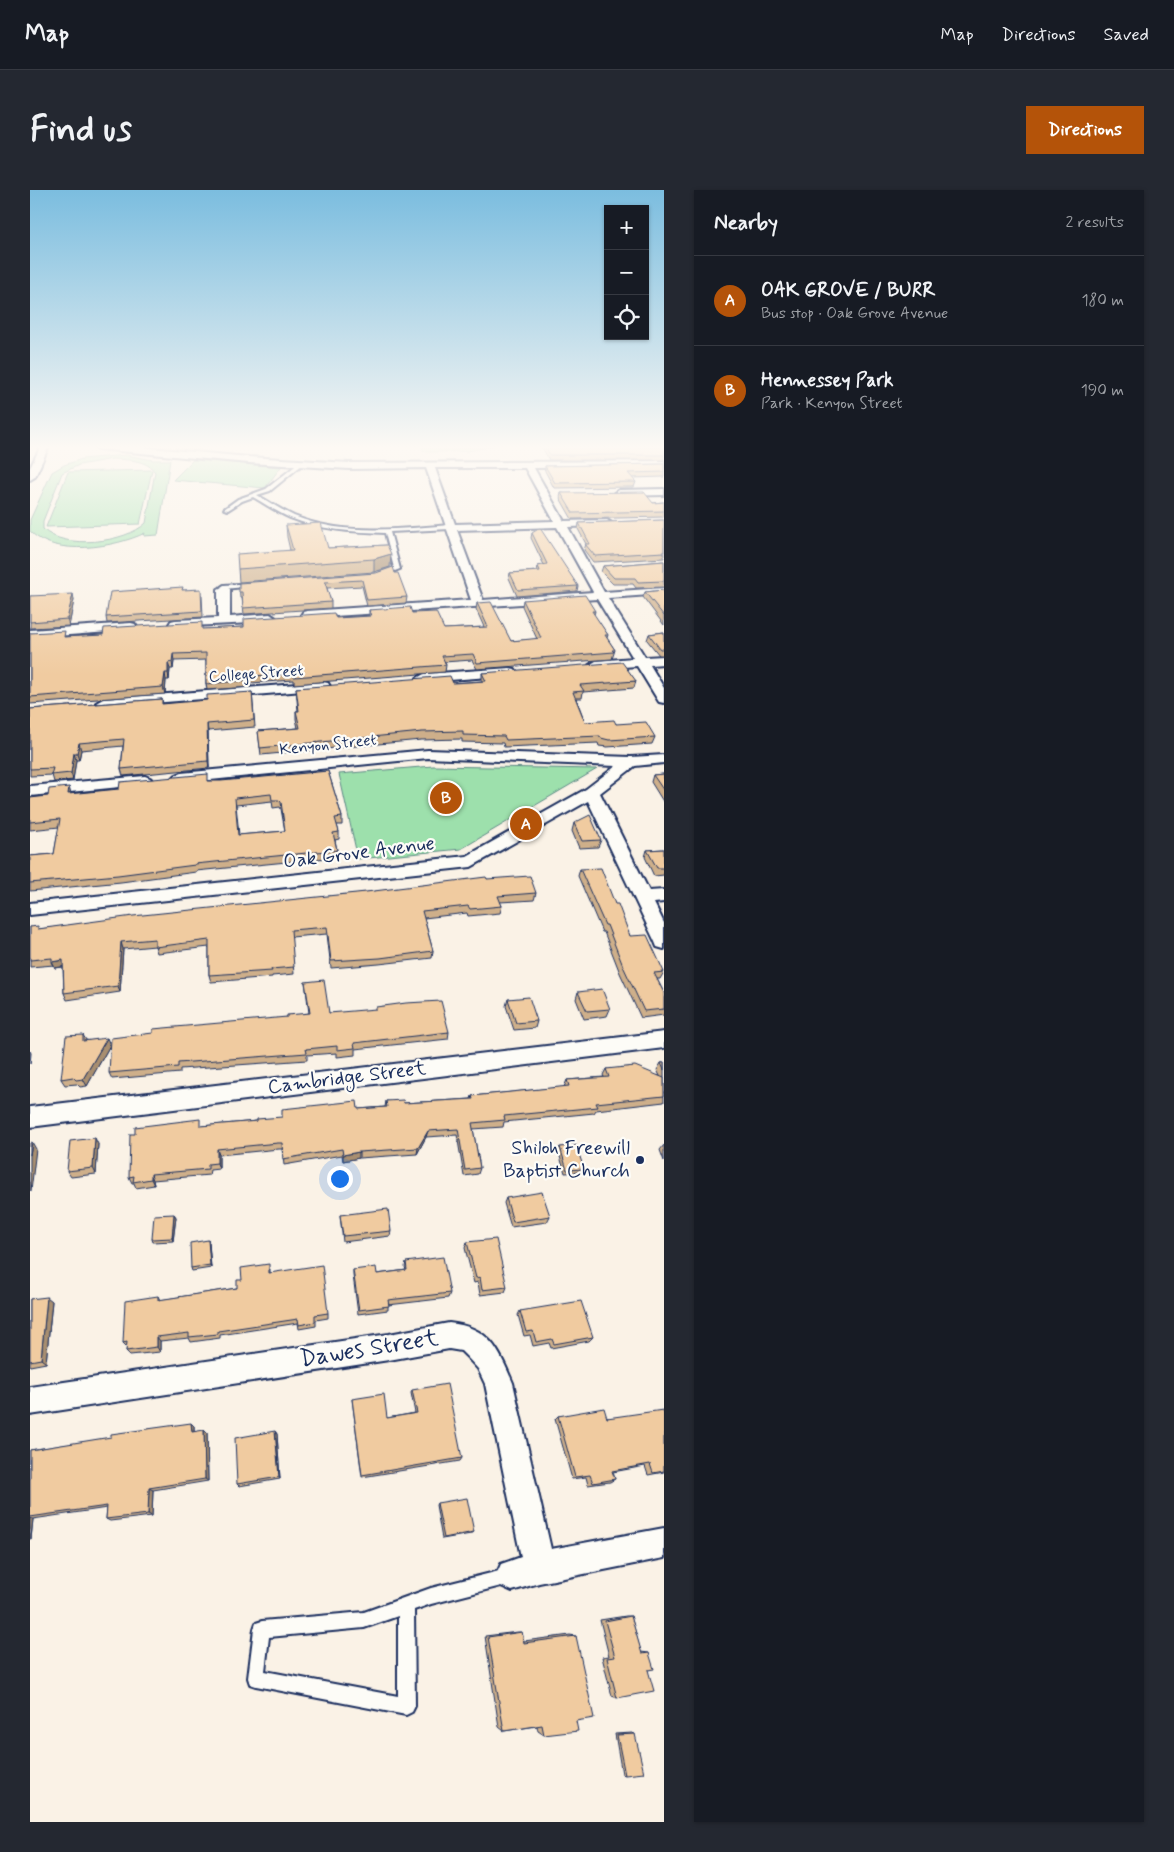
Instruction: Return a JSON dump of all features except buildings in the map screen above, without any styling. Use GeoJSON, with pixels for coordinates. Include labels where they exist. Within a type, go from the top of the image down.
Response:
{"type":"FeatureCollection","features":[{"type":"Feature","properties":{"kind":"street"},"geometry":{"type":"LineString","coordinates":[[448,522],[478,604]]}},
{"type":"Feature","properties":{"kind":"street"},"geometry":{"type":"LineString","coordinates":[[559,523],[590,567],[600,595],[664,699]]}},
{"type":"Feature","properties":{"kind":"street"},"geometry":{"type":"LineString","coordinates":[[450,527],[614,523]]}},
{"type":"Feature","properties":{"kind":"street"},"geometry":{"type":"LineString","coordinates":[[224,588],[224,621]]}},
{"type":"Feature","properties":{"kind":"street"},"geometry":{"type":"LineString","coordinates":[[159,625],[664,591]]}},
{"type":"Feature","properties":{"kind":"street"},"geometry":{"type":"LineString","coordinates":[[30,634],[140,627]]}},
{"type":"Feature","properties":{"kind":"street"},"geometry":{"type":"LineString","coordinates":[[582,666],[664,660]]}},
{"type":"Feature","properties":{"kind":"street"},"geometry":{"type":"LineString","coordinates":[[407,680],[524,671]]}},
{"type":"Feature","properties":{"kind":"street","name":"College Street"},"geometry":{"type":"LineString","coordinates":[[87,705],[338,685]]}},
{"type":"Feature","properties":{"kind":"street","name":"Kenyon Street"},"geometry":{"type":"LineString","coordinates":[[30,792],[428,754],[631,762]]}},
{"type":"Feature","properties":{"kind":"street"},"geometry":{"type":"LineString","coordinates":[[631,762],[664,759]]}},
{"type":"Feature","properties":{"kind":"street","name":"Oak Grove Avenue"},"geometry":{"type":"LineString","coordinates":[[30,909],[472,861],[592,792],[631,762]]}},
{"type":"Feature","properties":{"kind":"street"},"geometry":{"type":"LineString","coordinates":[[592,792],[664,942]]}},
{"type":"Feature","properties":{"kind":"street"},"geometry":{"type":"LineString","coordinates":[[644,898],[664,896]]}},
{"type":"Feature","properties":{"kind":"street","name":"Cambridge Street"},"geometry":{"type":"LineString","coordinates":[[30,1117],[664,1040]]}},
{"type":"Feature","properties":{"kind":"street","name":"Dawes Street"},"geometry":{"type":"LineString","coordinates":[[30,1401],[390,1347],[450,1336],[466,1338],[488,1359],[499,1382],[525,1571]]}},
{"type":"Feature","properties":{"kind":"street"},"geometry":{"type":"LineString","coordinates":[[525,1571],[664,1543]]}},
{"type":"Feature","properties":{"kind":"lane"},"geometry":{"type":"LineString","coordinates":[[310,522],[351,530],[450,527]]}},
{"type":"Feature","properties":{"kind":"lane"},"geometry":{"type":"LineString","coordinates":[[374,576],[397,569],[387,530]]}},
{"type":"Feature","properties":{"kind":"lane"},"geometry":{"type":"LineString","coordinates":[[224,588],[262,584]]}},
{"type":"Feature","properties":{"kind":"lane"},"geometry":{"type":"LineString","coordinates":[[406,1605],[406,1706],[256,1678],[262,1629],[364,1620],[431,1596],[525,1571]]}},
{"type":"Feature","properties":{"kind":"green space"},"geometry":{"type":"Polygon","coordinates":[[[30,522],[43,522],[43,529],[53,536],[79,542],[94,541],[124,535],[136,530],[146,522],[160,522],[158,535],[144,536],[145,533],[102,546],[69,547],[54,545],[30,531],[30,522]]]}},
{"type":"Feature","properties":{"kind":"green space"},"geometry":{"type":"Polygon","coordinates":[[[48,522],[140,522],[140,524],[46,527],[48,522]]]}},
{"type":"Feature","properties":{"kind":"green space"},"geometry":{"type":"Polygon","coordinates":[[[433,766],[597,769],[461,849],[358,859],[339,774],[433,766]]]}},
{"type":"Feature","properties":{"kind":"place","name":"Hennessey Park"},"geometry":{"type":"Point","coordinates":[446,798]}},
{"type":"Feature","properties":{"kind":"place","name":"OAK GROVE / BURR"},"geometry":{"type":"Point","coordinates":[526,824]}},
{"type":"Feature","properties":{"kind":"place","name":"Shiloh Freewill Baptist Church"},"geometry":{"type":"Point","coordinates":[640,1160]}}]}
